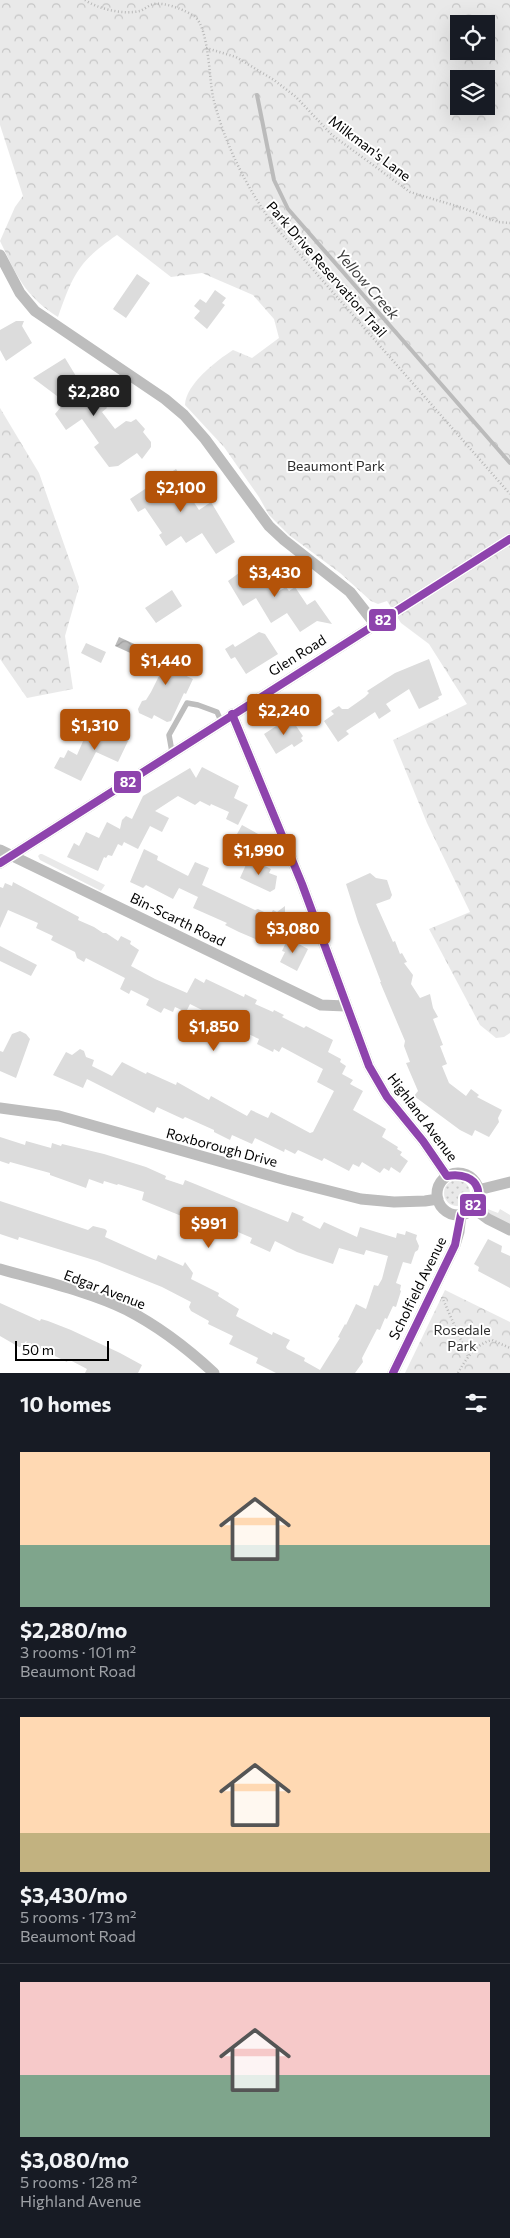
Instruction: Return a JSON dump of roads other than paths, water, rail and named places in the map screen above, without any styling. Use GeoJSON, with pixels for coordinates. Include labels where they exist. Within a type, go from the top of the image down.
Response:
{"type":"FeatureCollection","features":[{"type":"Feature","properties":{"kind":"street"},"geometry":{"type":"LineString","coordinates":[[0,255],[27,303],[165,399],[184,415],[216,452],[269,526],[350,592],[375,624]]}},
{"type":"Feature","properties":{"kind":"street","name":"Glen Road"},"geometry":{"type":"LineString","coordinates":[[0,863],[510,539]]}},
{"type":"Feature","properties":{"kind":"street","name":"Highland Avenue"},"geometry":{"type":"LineString","coordinates":[[232,714],[302,884],[369,1066],[377,1082],[448,1176]]}},
{"type":"Feature","properties":{"kind":"street","name":"Bin-Scarth Road"},"geometry":{"type":"LineString","coordinates":[[0,850],[321,1005],[346,1006]]}},
{"type":"Feature","properties":{"kind":"street","name":"Roxborough Drive"},"geometry":{"type":"LineString","coordinates":[[0,1108],[59,1116],[286,1180],[361,1198],[394,1202],[438,1199]]}},
{"type":"Feature","properties":{"kind":"street"},"geometry":{"type":"LineString","coordinates":[[460,1173],[472,1178],[478,1190],[477,1202],[473,1208],[461,1214],[449,1213],[438,1199],[439,1185],[448,1176],[460,1173]]}},
{"type":"Feature","properties":{"kind":"street"},"geometry":{"type":"LineString","coordinates":[[478,1190],[510,1182]]}},
{"type":"Feature","properties":{"kind":"street"},"geometry":{"type":"LineString","coordinates":[[473,1208],[488,1219],[510,1230]]}},
{"type":"Feature","properties":{"kind":"street","name":"Scholfield Avenue"},"geometry":{"type":"LineString","coordinates":[[392,1373],[455,1245],[461,1214]]}},
{"type":"Feature","properties":{"kind":"street","name":"Edgar Avenue"},"geometry":{"type":"LineString","coordinates":[[0,1269],[81,1293],[126,1310],[172,1337],[214,1373]]}},
{"type":"Feature","properties":{"kind":"lane"},"geometry":{"type":"LineString","coordinates":[[172,752],[169,736],[187,704],[198,705],[217,712],[221,721]]}},
{"type":"Feature","properties":{"kind":"water"},"geometry":{"type":"Polygon","coordinates":[[[119,637],[141,647],[137,656],[115,646],[119,637]]]}},
{"type":"Feature","properties":{"kind":"waterway","name":"Yellow Creek"},"geometry":{"type":"LineString","coordinates":[[257,95],[274,180],[288,209],[510,463]]}},
{"type":"Feature","properties":{"kind":"park label","name":"Beaumont Park"},"geometry":{"type":"Point","coordinates":[336,465]}},
{"type":"Feature","properties":{"kind":"park label","name":"Rosedale Park"},"geometry":{"type":"Point","coordinates":[462,1338]}}]}
